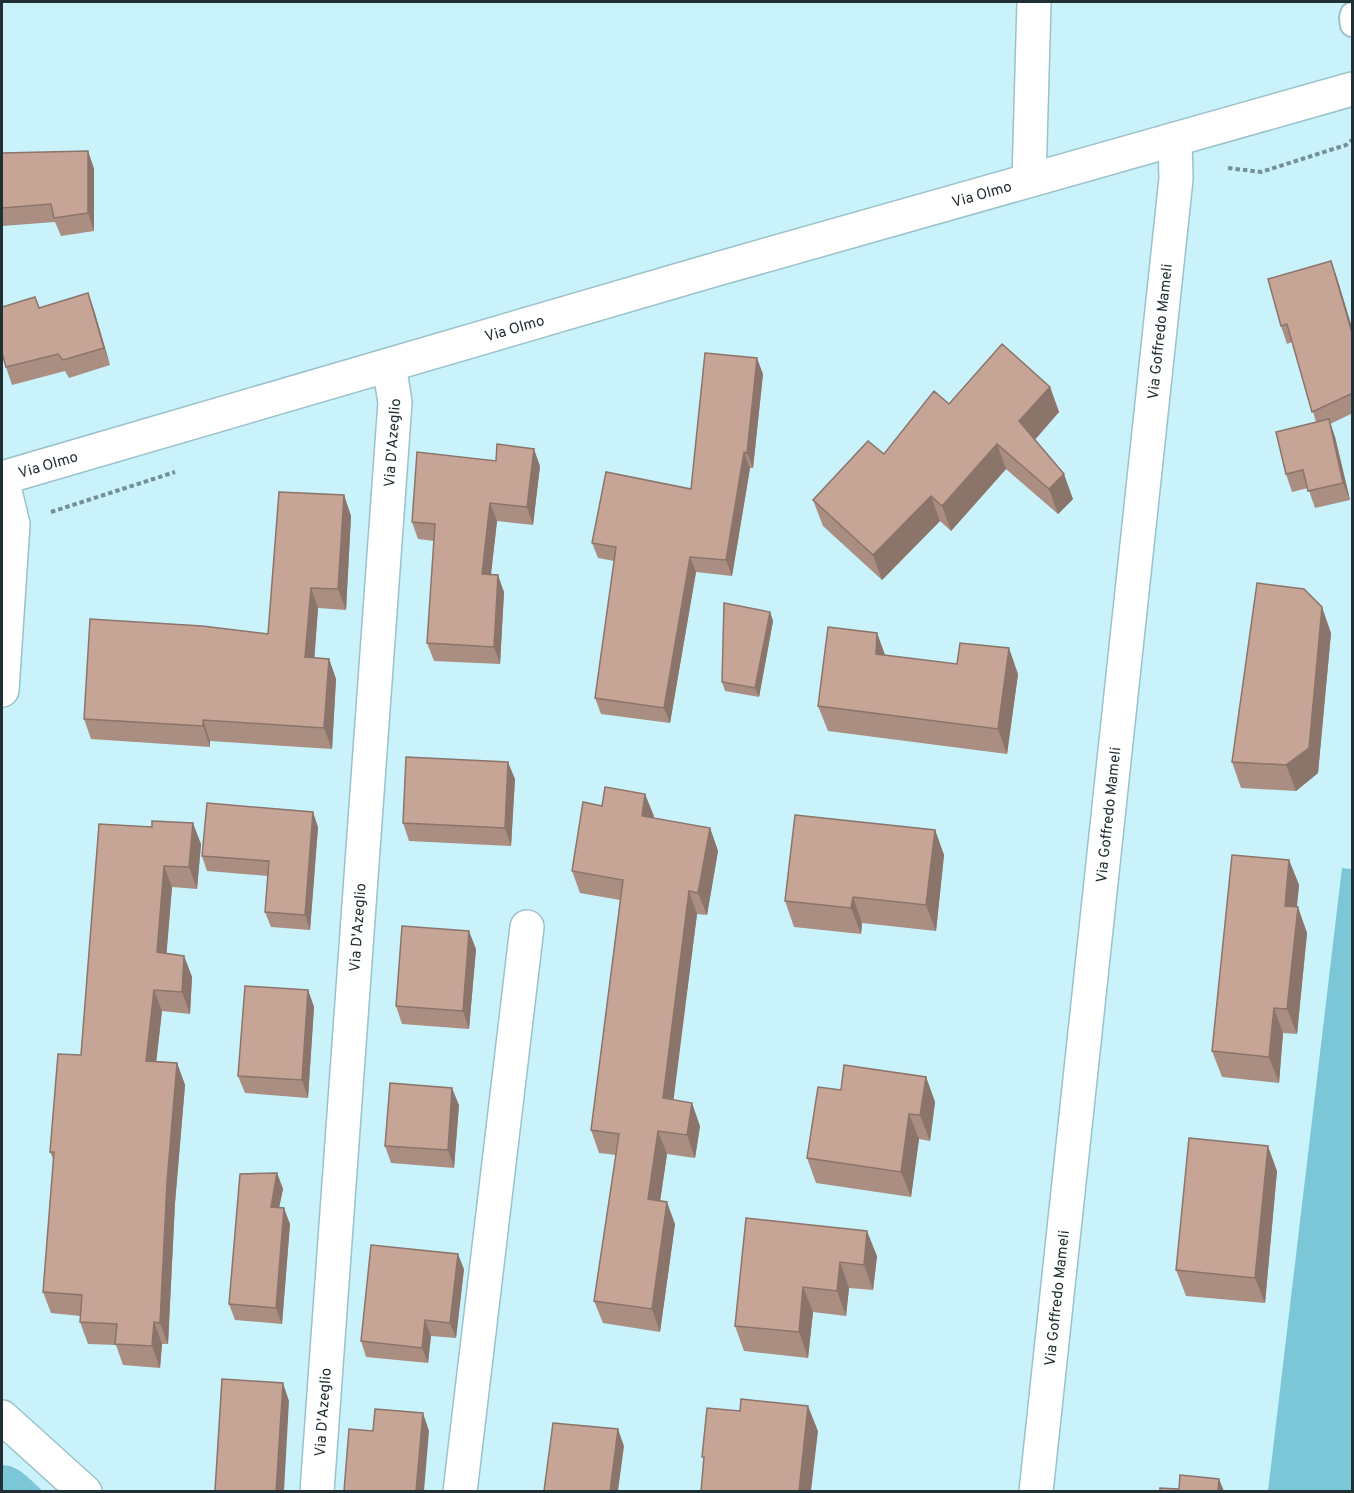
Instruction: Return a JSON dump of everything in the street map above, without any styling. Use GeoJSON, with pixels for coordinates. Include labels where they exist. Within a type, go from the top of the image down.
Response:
{"type":"FeatureCollection","features":[{"type":"Feature","properties":{"kind":"street","name":"Via Olmo"},"geometry":{"type":"LineString","coordinates":[[1029,180],[1034,2]]}},
{"type":"Feature","properties":{"kind":"street","name":"Via Olmo"},"geometry":{"type":"LineString","coordinates":[[2,478],[721,268],[1353,89]]}},
{"type":"Feature","properties":{"kind":"street","name":"Via Goffredo Mameli"},"geometry":{"type":"LineString","coordinates":[[1036,1491],[1176,179],[1175,139]]}},
{"type":"Feature","properties":{"kind":"street","name":"Via D'Azeglio"},"geometry":{"type":"LineString","coordinates":[[317,1491],[395,402],[389,365]]}},
{"type":"Feature","properties":{"kind":"street"},"geometry":{"type":"LineString","coordinates":[[2,478],[13,524],[2,690]]}},
{"type":"Feature","properties":{"kind":"street"},"geometry":{"type":"LineString","coordinates":[[460,1491],[527,927]]}},
{"type":"Feature","properties":{"kind":"street"},"geometry":{"type":"LineString","coordinates":[[2,1416],[85,1491]]}},
{"type":"Feature","properties":{"kind":"lane"},"geometry":{"type":"LineString","coordinates":[[1353,14],[1351,18],[1353,26]]}},
{"type":"Feature","properties":{"kind":"shaded area"},"geometry":{"type":"Polygon","coordinates":[[[1342,868],[1352,869],[1352,1491],[1268,1491],[1342,868]]]}},
{"type":"Feature","properties":{"kind":"shaded area"},"geometry":{"type":"Polygon","coordinates":[[[2,1465],[19,1471],[43,1491],[2,1491],[2,1465]]]}},
{"type":"Feature","properties":{"kind":"building"},"geometry":{"type":"Polygon","coordinates":[[[88,151],[88,213],[54,218],[51,204],[2,208],[2,153],[88,151]]]}},
{"type":"Feature","properties":{"kind":"building"},"geometry":{"type":"Polygon","coordinates":[[[1331,261],[1353,336],[1353,393],[1312,412],[1287,324],[1281,326],[1268,279],[1331,261]]]}},
{"type":"Feature","properties":{"kind":"building"},"geometry":{"type":"Polygon","coordinates":[[[88,293],[104,348],[63,360],[58,354],[6,367],[2,353],[2,307],[35,297],[39,308],[88,293]]]}},
{"type":"Feature","properties":{"kind":"building"},"geometry":{"type":"Polygon","coordinates":[[[1002,344],[1050,387],[1019,421],[1064,474],[1049,489],[997,444],[942,506],[931,496],[873,555],[813,500],[868,441],[884,454],[934,391],[949,404],[1002,344]]]}},
{"type":"Feature","properties":{"kind":"building"},"geometry":{"type":"Polygon","coordinates":[[[705,353],[757,358],[747,453],[744,452],[726,560],[690,557],[664,708],[595,698],[616,547],[592,543],[606,472],[691,489],[705,353]]]}},
{"type":"Feature","properties":{"kind":"building"},"geometry":{"type":"Polygon","coordinates":[[[1329,419],[1343,483],[1308,491],[1303,470],[1286,474],[1276,432],[1329,419]]]}},
{"type":"Feature","properties":{"kind":"building"},"geometry":{"type":"Polygon","coordinates":[[[497,444],[534,449],[527,507],[490,503],[482,574],[498,575],[494,647],[427,643],[435,524],[412,522],[417,452],[496,461],[497,444]]]}},
{"type":"Feature","properties":{"kind":"building"},"geometry":{"type":"Polygon","coordinates":[[[279,492],[344,495],[338,589],[311,588],[305,657],[329,659],[324,728],[203,720],[203,726],[84,719],[90,619],[202,626],[268,634],[279,492]]]}},
{"type":"Feature","properties":{"kind":"building"},"geometry":{"type":"Polygon","coordinates":[[[1257,583],[1304,589],[1322,607],[1309,748],[1286,765],[1232,762],[1257,583]]]}},
{"type":"Feature","properties":{"kind":"building"},"geometry":{"type":"Polygon","coordinates":[[[724,603],[770,612],[755,688],[722,682],[724,603]]]}},
{"type":"Feature","properties":{"kind":"building"},"geometry":{"type":"Polygon","coordinates":[[[828,627],[877,633],[876,654],[957,664],[960,643],[1009,648],[998,729],[818,706],[828,627]]]}},
{"type":"Feature","properties":{"kind":"building"},"geometry":{"type":"Polygon","coordinates":[[[406,757],[508,762],[505,828],[403,823],[406,757]]]}},
{"type":"Feature","properties":{"kind":"building"},"geometry":{"type":"Polygon","coordinates":[[[605,787],[645,794],[642,816],[710,828],[698,893],[689,891],[663,1098],[692,1103],[687,1135],[658,1131],[648,1199],[667,1202],[652,1309],[594,1301],[619,1134],[591,1130],[623,880],[572,871],[583,802],[602,806],[605,787]]]}},
{"type":"Feature","properties":{"kind":"building"},"geometry":{"type":"Polygon","coordinates":[[[207,803],[313,812],[305,915],[265,912],[269,861],[202,856],[207,803]]]}},
{"type":"Feature","properties":{"kind":"building"},"geometry":{"type":"Polygon","coordinates":[[[795,815],[935,830],[926,905],[853,897],[851,908],[785,901],[795,815]]]}},
{"type":"Feature","properties":{"kind":"building"},"geometry":{"type":"Polygon","coordinates":[[[152,821],[193,823],[189,867],[164,866],[157,952],[184,956],[182,992],[154,990],[146,1061],[177,1063],[167,1182],[160,1323],[154,1322],[152,1346],[115,1344],[117,1324],[80,1322],[82,1295],[43,1292],[54,1152],[50,1152],[58,1054],[81,1055],[99,824],[152,827],[152,821]]]}},
{"type":"Feature","properties":{"kind":"building"},"geometry":{"type":"Polygon","coordinates":[[[1232,855],[1289,860],[1285,906],[1298,907],[1287,1009],[1274,1008],[1269,1057],[1212,1051],[1232,855]]]}},
{"type":"Feature","properties":{"kind":"building"},"geometry":{"type":"Polygon","coordinates":[[[402,926],[469,931],[463,1011],[396,1006],[402,926]]]}},
{"type":"Feature","properties":{"kind":"building"},"geometry":{"type":"Polygon","coordinates":[[[245,986],[308,990],[302,1080],[238,1076],[245,986]]]}},
{"type":"Feature","properties":{"kind":"building"},"geometry":{"type":"Polygon","coordinates":[[[844,1065],[926,1077],[920,1115],[909,1114],[901,1172],[807,1158],[818,1087],[841,1090],[844,1065]]]}},
{"type":"Feature","properties":{"kind":"building"},"geometry":{"type":"Polygon","coordinates":[[[390,1083],[452,1088],[448,1150],[385,1146],[390,1083]]]}},
{"type":"Feature","properties":{"kind":"building"},"geometry":{"type":"Polygon","coordinates":[[[1189,1138],[1268,1146],[1255,1278],[1176,1270],[1189,1138]]]}},
{"type":"Feature","properties":{"kind":"building"},"geometry":{"type":"Polygon","coordinates":[[[277,1173],[271,1207],[284,1208],[276,1308],[229,1304],[240,1174],[277,1173]]]}},
{"type":"Feature","properties":{"kind":"building"},"geometry":{"type":"Polygon","coordinates":[[[746,1218],[867,1231],[864,1265],[840,1262],[837,1291],[803,1287],[799,1332],[735,1326],[746,1218]]]}},
{"type":"Feature","properties":{"kind":"building"},"geometry":{"type":"Polygon","coordinates":[[[371,1245],[458,1254],[450,1323],[425,1320],[422,1348],[361,1341],[371,1245]]]}},
{"type":"Feature","properties":{"kind":"building"},"geometry":{"type":"Polygon","coordinates":[[[222,1379],[283,1383],[276,1491],[215,1491],[222,1379]]]}},
{"type":"Feature","properties":{"kind":"building"},"geometry":{"type":"Polygon","coordinates":[[[741,1399],[808,1406],[799,1491],[701,1491],[707,1408],[740,1411],[741,1399]]]}},
{"type":"Feature","properties":{"kind":"building"},"geometry":{"type":"Polygon","coordinates":[[[375,1409],[423,1413],[416,1491],[344,1491],[349,1429],[373,1431],[375,1409]]]}},
{"type":"Feature","properties":{"kind":"building"},"geometry":{"type":"Polygon","coordinates":[[[553,1423],[618,1429],[610,1491],[544,1491],[553,1423]]]}},
{"type":"Feature","properties":{"kind":"building"},"geometry":{"type":"Polygon","coordinates":[[[1180,1475],[1219,1479],[1218,1491],[1160,1491],[1160,1488],[1179,1489],[1180,1475]]]}}]}
